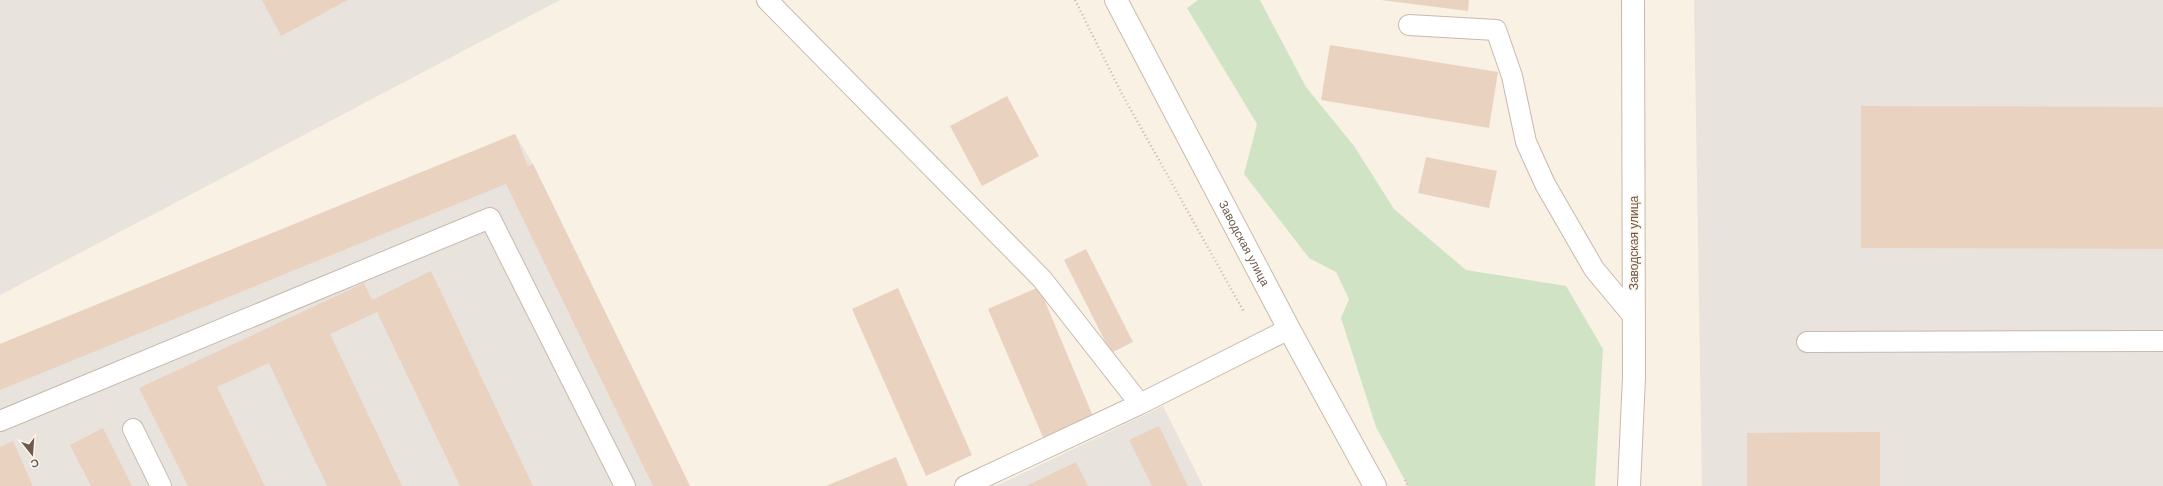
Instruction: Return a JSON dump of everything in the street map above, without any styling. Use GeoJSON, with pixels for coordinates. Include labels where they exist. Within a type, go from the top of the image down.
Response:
{"type":"FeatureCollection","features":[{"type":"Feature","properties":{"kind":"street","name":"Заводская улица"},"geometry":{"type":"LineString","coordinates":[[1116,0],[1289,329],[1375,486]]}},
{"type":"Feature","properties":{"kind":"street","name":"Заводская улица"},"geometry":{"type":"LineString","coordinates":[[1629,486],[1634,377],[1633,0]]}},
{"type":"Feature","properties":{"kind":"lane"},"geometry":{"type":"LineString","coordinates":[[767,0],[1042,279],[1140,404]]}},
{"type":"Feature","properties":{"kind":"lane"},"geometry":{"type":"LineString","coordinates":[[1409,25],[1496,30],[1512,76],[1526,142],[1545,184],[1594,269],[1634,317]]}},
{"type":"Feature","properties":{"kind":"lane"},"geometry":{"type":"LineString","coordinates":[[0,421],[490,218],[625,486]]}},
{"type":"Feature","properties":{"kind":"lane"},"geometry":{"type":"LineString","coordinates":[[965,486],[1140,404],[1289,329]]}},
{"type":"Feature","properties":{"kind":"lane"},"geometry":{"type":"LineString","coordinates":[[1807,342],[2163,341]]}},
{"type":"Feature","properties":{"kind":"lane"},"geometry":{"type":"LineString","coordinates":[[133,429],[161,486]]}},
{"type":"Feature","properties":{"kind":"path"},"geometry":{"type":"LineString","coordinates":[[1075,0],[1122,94],[1261,343]]}},
{"type":"Feature","properties":{"kind":"shaded area"},"geometry":{"type":"Polygon","coordinates":[[[0,0],[560,0],[0,295],[0,0]]]}},
{"type":"Feature","properties":{"kind":"shaded area"},"geometry":{"type":"Polygon","coordinates":[[[1694,0],[2163,0],[2163,486],[1702,486],[1694,0]]]}},
{"type":"Feature","properties":{"kind":"shaded area"},"geometry":{"type":"Polygon","coordinates":[[[515,134],[533,164],[690,486],[0,486],[0,344],[515,134]]]}},
{"type":"Feature","properties":{"kind":"shaded area"},"geometry":{"type":"Polygon","coordinates":[[[1163,406],[1203,486],[996,486],[1163,406]]]}},
{"type":"Feature","properties":{"kind":"green space"},"geometry":{"type":"Polygon","coordinates":[[[1198,0],[1260,0],[1306,87],[1354,146],[1394,209],[1466,270],[1566,286],[1603,349],[1595,486],[1408,486],[1376,427],[1341,318],[1349,299],[1336,272],[1309,258],[1244,174],[1257,124],[1187,8],[1198,0]]]}},
{"type":"Feature","properties":{"kind":"building"},"geometry":{"type":"Polygon","coordinates":[[[262,0],[348,0],[281,36],[262,0]]]}},
{"type":"Feature","properties":{"kind":"building"},"geometry":{"type":"Polygon","coordinates":[[[1381,0],[1469,0],[1468,11],[1381,0]]]}},
{"type":"Feature","properties":{"kind":"building"},"geometry":{"type":"Polygon","coordinates":[[[1330,45],[1498,72],[1489,128],[1321,100],[1330,45]]]}},
{"type":"Feature","properties":{"kind":"building"},"geometry":{"type":"Polygon","coordinates":[[[1007,96],[1039,156],[982,186],[950,126],[1007,96]]]}},
{"type":"Feature","properties":{"kind":"building"},"geometry":{"type":"Polygon","coordinates":[[[1861,106],[2163,107],[2163,249],[1861,248],[1861,106]]]}},
{"type":"Feature","properties":{"kind":"building"},"geometry":{"type":"Polygon","coordinates":[[[515,134],[528,166],[533,164],[690,486],[653,486],[506,184],[0,390],[0,344],[515,134]]]}},
{"type":"Feature","properties":{"kind":"building"},"geometry":{"type":"Polygon","coordinates":[[[1426,157],[1497,171],[1489,208],[1418,193],[1426,157]]]}},
{"type":"Feature","properties":{"kind":"building"},"geometry":{"type":"Polygon","coordinates":[[[1086,249],[1133,342],[1111,353],[1064,260],[1086,249]]]}},
{"type":"Feature","properties":{"kind":"building"},"geometry":{"type":"Polygon","coordinates":[[[431,271],[533,486],[460,486],[377,312],[330,334],[402,486],[327,486],[269,363],[217,387],[265,486],[188,486],[139,388],[364,283],[372,300],[431,271]]]}},
{"type":"Feature","properties":{"kind":"building"},"geometry":{"type":"Polygon","coordinates":[[[1039,287],[1095,421],[1045,442],[988,309],[1039,287]]]}},
{"type":"Feature","properties":{"kind":"building"},"geometry":{"type":"Polygon","coordinates":[[[898,288],[972,455],[926,476],[852,309],[898,288]]]}},
{"type":"Feature","properties":{"kind":"building"},"geometry":{"type":"Polygon","coordinates":[[[1159,426],[1188,486],[1152,486],[1129,440],[1159,426]]]}},
{"type":"Feature","properties":{"kind":"building"},"geometry":{"type":"Polygon","coordinates":[[[103,428],[132,486],[91,486],[70,445],[103,428]]]}},
{"type":"Feature","properties":{"kind":"building"},"geometry":{"type":"Polygon","coordinates":[[[1880,432],[1880,486],[1747,486],[1747,433],[1880,432]]]}},
{"type":"Feature","properties":{"kind":"building"},"geometry":{"type":"Polygon","coordinates":[[[13,441],[32,484],[31,486],[0,486],[0,447],[13,441]]]}},
{"type":"Feature","properties":{"kind":"building"},"geometry":{"type":"Polygon","coordinates":[[[896,457],[908,486],[826,486],[896,457]]]}},
{"type":"Feature","properties":{"kind":"building"},"geometry":{"type":"Polygon","coordinates":[[[1076,462],[1088,486],[1026,486],[1076,462]]]}}]}
